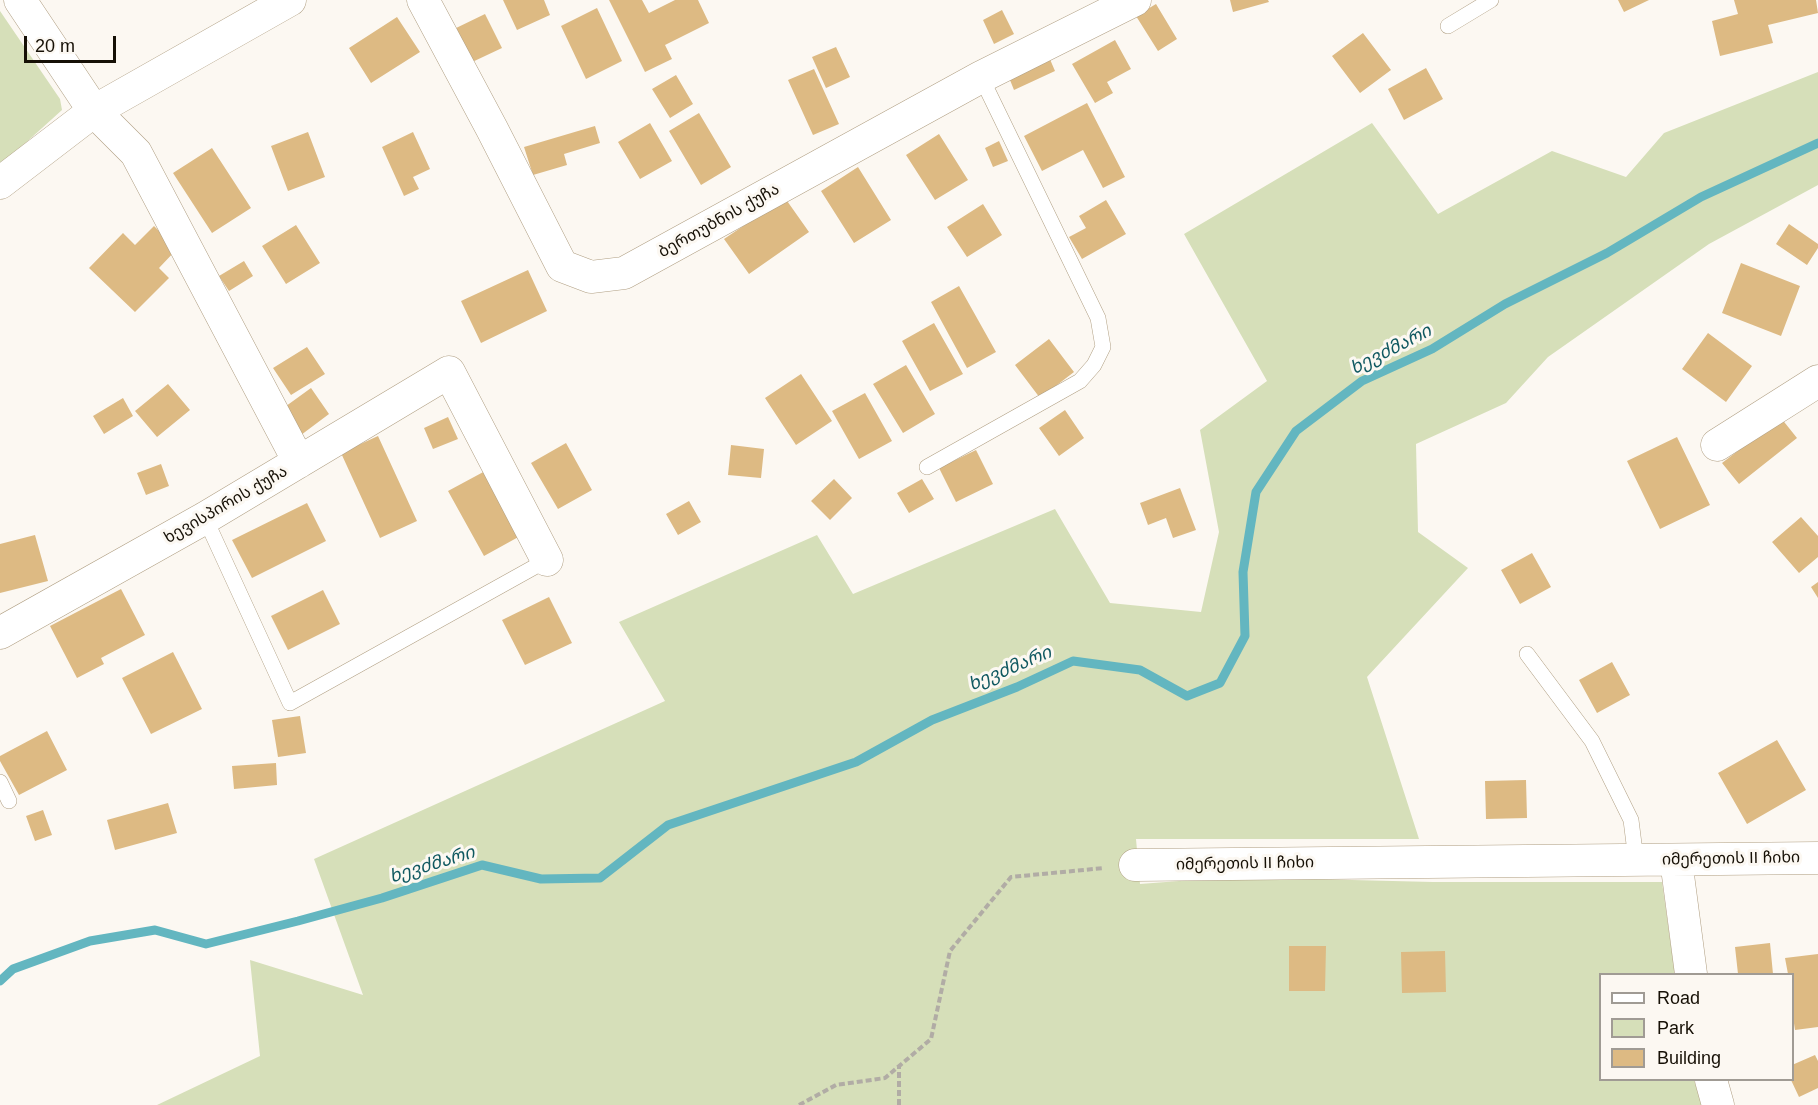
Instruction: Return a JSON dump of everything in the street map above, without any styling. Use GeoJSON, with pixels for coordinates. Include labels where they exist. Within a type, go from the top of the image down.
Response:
{"type":"FeatureCollection","features":[{"type":"Feature","properties":{"kind":"street"},"geometry":{"type":"LineString","coordinates":[[20,0],[94,111],[136,153],[300,462]]}},
{"type":"Feature","properties":{"kind":"street"},"geometry":{"type":"LineString","coordinates":[[0,183],[94,111],[290,0]]}},
{"type":"Feature","properties":{"kind":"street","name":"ბერთუბნის ქუჩა"},"geometry":{"type":"LineString","coordinates":[[436,4],[562,266],[591,277],[624,273],[981,76],[1135,0]]}},
{"type":"Feature","properties":{"kind":"street","name":"ხევისპირის ქუჩა"},"geometry":{"type":"LineString","coordinates":[[0,633],[205,518],[449,372],[548,560]]}},
{"type":"Feature","properties":{"kind":"street"},"geometry":{"type":"LineString","coordinates":[[1717,445],[1818,381]]}},
{"type":"Feature","properties":{"kind":"street","name":"იმერეთის II ჩიხი"},"geometry":{"type":"LineString","coordinates":[[1135,865],[1818,858]]}},
{"type":"Feature","properties":{"kind":"street"},"geometry":{"type":"LineString","coordinates":[[1676,860],[1691,973]]}},
{"type":"Feature","properties":{"kind":"street"},"geometry":{"type":"LineString","coordinates":[[1711,1081],[1718,1105]]}},
{"type":"Feature","properties":{"kind":"lane"},"geometry":{"type":"LineString","coordinates":[[1448,26],[1491,0]]}},
{"type":"Feature","properties":{"kind":"lane"},"geometry":{"type":"LineString","coordinates":[[927,467],[1080,381],[1095,366],[1103,347],[1098,318],[981,76]]}},
{"type":"Feature","properties":{"kind":"lane"},"geometry":{"type":"LineString","coordinates":[[205,518],[290,703],[548,560]]}},
{"type":"Feature","properties":{"kind":"lane"},"geometry":{"type":"LineString","coordinates":[[1527,654],[1592,741],[1630,820],[1636,860]]}},
{"type":"Feature","properties":{"kind":"lane"},"geometry":{"type":"LineString","coordinates":[[0,782],[9,801]]}},
{"type":"Feature","properties":{"kind":"path"},"geometry":{"type":"LineString","coordinates":[[799,1105],[836,1085],[885,1078],[931,1039],[950,951],[1011,877],[1135,865]]}},
{"type":"Feature","properties":{"kind":"path"},"geometry":{"type":"LineString","coordinates":[[899,1066],[899,1105]]}},
{"type":"Feature","properties":{"kind":"green space"},"geometry":{"type":"Polygon","coordinates":[[[0,11],[60,99],[62,110],[0,166],[0,11]]]}},
{"type":"Feature","properties":{"kind":"green space"},"geometry":{"type":"Polygon","coordinates":[[[1818,72],[1818,185],[1709,244],[1548,357],[1506,403],[1416,444],[1418,532],[1468,568],[1367,677],[1419,839],[1136,839],[1140,884],[1231,877],[1433,882],[1662,882],[1675,973],[1599,973],[1599,1081],[1694,1081],[1702,1105],[157,1105],[260,1056],[250,960],[363,995],[314,859],[665,701],[619,622],[817,535],[853,594],[1055,509],[1110,603],[1201,612],[1219,532],[1200,430],[1267,381],[1184,234],[1372,123],[1438,214],[1552,151],[1626,177],[1664,133],[1818,72]]]}},
{"type":"Feature","properties":{"kind":"building"},"geometry":{"type":"Polygon","coordinates":[[[503,0],[544,0],[550,15],[517,30],[503,0]]]}},
{"type":"Feature","properties":{"kind":"building"},"geometry":{"type":"Polygon","coordinates":[[[609,0],[642,0],[649,13],[675,0],[698,0],[709,23],[665,45],[672,59],[645,72],[609,0]]]}},
{"type":"Feature","properties":{"kind":"building"},"geometry":{"type":"Polygon","coordinates":[[[1230,0],[1268,0],[1269,2],[1233,12],[1230,0]]]}},
{"type":"Feature","properties":{"kind":"building"},"geometry":{"type":"Polygon","coordinates":[[[1618,0],[1649,0],[1624,12],[1618,0]]]}},
{"type":"Feature","properties":{"kind":"building"},"geometry":{"type":"Polygon","coordinates":[[[1734,0],[1816,0],[1818,13],[1768,25],[1773,43],[1720,56],[1712,21],[1738,14],[1734,0]]]}},
{"type":"Feature","properties":{"kind":"building"},"geometry":{"type":"Polygon","coordinates":[[[1156,4],[1177,39],[1158,51],[1136,16],[1156,4]]]}},
{"type":"Feature","properties":{"kind":"building"},"geometry":{"type":"Polygon","coordinates":[[[597,8],[622,61],[586,79],[561,26],[597,8]]]}},
{"type":"Feature","properties":{"kind":"building"},"geometry":{"type":"Polygon","coordinates":[[[1002,10],[1014,34],[994,44],[983,20],[1002,10]]]}},
{"type":"Feature","properties":{"kind":"building"},"geometry":{"type":"Polygon","coordinates":[[[485,14],[502,48],[468,64],[452,30],[485,14]]]}},
{"type":"Feature","properties":{"kind":"building"},"geometry":{"type":"Polygon","coordinates":[[[397,17],[420,52],[371,83],[349,48],[397,17]]]}},
{"type":"Feature","properties":{"kind":"building"},"geometry":{"type":"Polygon","coordinates":[[[1363,33],[1391,70],[1360,93],[1332,56],[1363,33]]]}},
{"type":"Feature","properties":{"kind":"building"},"geometry":{"type":"Polygon","coordinates":[[[1115,40],[1131,69],[1107,82],[1113,93],[1095,103],[1072,64],[1115,40]]]}},
{"type":"Feature","properties":{"kind":"building"},"geometry":{"type":"Polygon","coordinates":[[[836,47],[850,77],[826,88],[812,57],[836,47]]]}},
{"type":"Feature","properties":{"kind":"building"},"geometry":{"type":"Polygon","coordinates":[[[1049,57],[1055,71],[1014,90],[1008,75],[1049,57]]]}},
{"type":"Feature","properties":{"kind":"building"},"geometry":{"type":"Polygon","coordinates":[[[1426,68],[1443,99],[1404,120],[1388,89],[1426,68]]]}},
{"type":"Feature","properties":{"kind":"building"},"geometry":{"type":"Polygon","coordinates":[[[814,69],[839,124],[813,135],[788,80],[814,69]]]}},
{"type":"Feature","properties":{"kind":"building"},"geometry":{"type":"Polygon","coordinates":[[[676,75],[693,104],[670,118],[652,89],[676,75]]]}},
{"type":"Feature","properties":{"kind":"building"},"geometry":{"type":"Polygon","coordinates":[[[1087,103],[1125,177],[1103,188],[1083,150],[1042,171],[1024,136],[1087,103]]]}},
{"type":"Feature","properties":{"kind":"building"},"geometry":{"type":"Polygon","coordinates":[[[699,113],[731,167],[701,185],[669,131],[699,113]]]}},
{"type":"Feature","properties":{"kind":"building"},"geometry":{"type":"Polygon","coordinates":[[[650,123],[672,161],[640,179],[618,142],[650,123]]]}},
{"type":"Feature","properties":{"kind":"building"},"geometry":{"type":"Polygon","coordinates":[[[595,126],[600,143],[564,154],[567,165],[533,175],[524,147],[595,126]]]}},
{"type":"Feature","properties":{"kind":"building"},"geometry":{"type":"Polygon","coordinates":[[[308,132],[325,177],[288,191],[271,146],[308,132]]]}},
{"type":"Feature","properties":{"kind":"building"},"geometry":{"type":"Polygon","coordinates":[[[413,132],[430,169],[413,177],[419,189],[404,196],[382,147],[413,132]]]}},
{"type":"Feature","properties":{"kind":"building"},"geometry":{"type":"Polygon","coordinates":[[[939,134],[968,180],[935,200],[906,155],[939,134]]]}},
{"type":"Feature","properties":{"kind":"building"},"geometry":{"type":"Polygon","coordinates":[[[999,141],[1008,161],[993,167],[985,148],[999,141]]]}},
{"type":"Feature","properties":{"kind":"building"},"geometry":{"type":"Polygon","coordinates":[[[212,148],[251,208],[212,233],[173,173],[212,148]]]}},
{"type":"Feature","properties":{"kind":"building"},"geometry":{"type":"Polygon","coordinates":[[[858,167],[891,220],[854,243],[821,191],[858,167]]]}},
{"type":"Feature","properties":{"kind":"building"},"geometry":{"type":"Polygon","coordinates":[[[785,198],[809,232],[749,274],[724,239],[785,198]]]}},
{"type":"Feature","properties":{"kind":"building"},"geometry":{"type":"Polygon","coordinates":[[[1106,200],[1126,234],[1082,259],[1069,237],[1086,228],[1079,216],[1106,200]]]}},
{"type":"Feature","properties":{"kind":"building"},"geometry":{"type":"Polygon","coordinates":[[[983,204],[1002,235],[967,257],[947,227],[983,204]]]}},
{"type":"Feature","properties":{"kind":"building"},"geometry":{"type":"Polygon","coordinates":[[[1789,224],[1818,244],[1818,248],[1807,265],[1776,244],[1789,224]]]}},
{"type":"Feature","properties":{"kind":"building"},"geometry":{"type":"Polygon","coordinates":[[[296,225],[320,263],[286,284],[262,246],[296,225]]]}},
{"type":"Feature","properties":{"kind":"building"},"geometry":{"type":"Polygon","coordinates":[[[154,226],[177,249],[159,268],[169,278],[135,312],[89,268],[123,233],[135,245],[154,226]]]}},
{"type":"Feature","properties":{"kind":"building"},"geometry":{"type":"Polygon","coordinates":[[[244,261],[253,276],[229,291],[219,276],[244,261]]]}},
{"type":"Feature","properties":{"kind":"building"},"geometry":{"type":"Polygon","coordinates":[[[1741,263],[1800,286],[1781,336],[1722,313],[1741,263]]]}},
{"type":"Feature","properties":{"kind":"building"},"geometry":{"type":"Polygon","coordinates":[[[528,270],[547,311],[481,343],[461,301],[528,270]]]}},
{"type":"Feature","properties":{"kind":"building"},"geometry":{"type":"Polygon","coordinates":[[[959,286],[996,352],[967,368],[931,302],[959,286]]]}},
{"type":"Feature","properties":{"kind":"building"},"geometry":{"type":"Polygon","coordinates":[[[934,323],[963,374],[930,391],[902,341],[934,323]]]}},
{"type":"Feature","properties":{"kind":"building"},"geometry":{"type":"Polygon","coordinates":[[[1708,333],[1752,366],[1726,402],[1682,369],[1708,333]]]}},
{"type":"Feature","properties":{"kind":"building"},"geometry":{"type":"Polygon","coordinates":[[[1049,339],[1074,372],[1040,398],[1015,365],[1049,339]]]}},
{"type":"Feature","properties":{"kind":"building"},"geometry":{"type":"Polygon","coordinates":[[[307,347],[325,374],[291,395],[273,368],[307,347]]]}},
{"type":"Feature","properties":{"kind":"building"},"geometry":{"type":"Polygon","coordinates":[[[906,365],[935,414],[903,433],[873,384],[906,365]]]}},
{"type":"Feature","properties":{"kind":"building"},"geometry":{"type":"Polygon","coordinates":[[[801,374],[832,421],[796,445],[765,398],[801,374]]]}},
{"type":"Feature","properties":{"kind":"building"},"geometry":{"type":"Polygon","coordinates":[[[168,384],[190,410],[157,437],[135,411],[168,384]]]}},
{"type":"Feature","properties":{"kind":"building"},"geometry":{"type":"Polygon","coordinates":[[[311,388],[329,414],[301,435],[282,409],[311,388]]]}},
{"type":"Feature","properties":{"kind":"building"},"geometry":{"type":"Polygon","coordinates":[[[865,393],[892,441],[859,459],[832,411],[865,393]]]}},
{"type":"Feature","properties":{"kind":"building"},"geometry":{"type":"Polygon","coordinates":[[[123,398],[133,416],[104,434],[93,416],[123,398]]]}},
{"type":"Feature","properties":{"kind":"building"},"geometry":{"type":"Polygon","coordinates":[[[1065,410],[1084,438],[1059,456],[1039,428],[1065,410]]]}},
{"type":"Feature","properties":{"kind":"building"},"geometry":{"type":"Polygon","coordinates":[[[448,417],[458,439],[433,449],[424,428],[448,417]]]}},
{"type":"Feature","properties":{"kind":"building"},"geometry":{"type":"Polygon","coordinates":[[[1781,418],[1797,438],[1739,484],[1722,463],[1781,418]]]}},
{"type":"Feature","properties":{"kind":"building"},"geometry":{"type":"Polygon","coordinates":[[[378,436],[417,521],[380,538],[341,453],[378,436]]]}},
{"type":"Feature","properties":{"kind":"building"},"geometry":{"type":"Polygon","coordinates":[[[1677,437],[1710,505],[1660,529],[1627,461],[1677,437]]]}},
{"type":"Feature","properties":{"kind":"building"},"geometry":{"type":"Polygon","coordinates":[[[566,443],[592,490],[558,509],[531,463],[566,443]]]}},
{"type":"Feature","properties":{"kind":"building"},"geometry":{"type":"Polygon","coordinates":[[[731,445],[764,449],[761,478],[728,475],[731,445]]]}},
{"type":"Feature","properties":{"kind":"building"},"geometry":{"type":"Polygon","coordinates":[[[976,450],[993,484],[956,502],[939,468],[976,450]]]}},
{"type":"Feature","properties":{"kind":"building"},"geometry":{"type":"Polygon","coordinates":[[[161,464],[169,486],[146,495],[137,473],[161,464]]]}},
{"type":"Feature","properties":{"kind":"building"},"geometry":{"type":"Polygon","coordinates":[[[487,470],[522,535],[484,556],[448,491],[487,470]]]}},
{"type":"Feature","properties":{"kind":"building"},"geometry":{"type":"Polygon","coordinates":[[[834,479],[852,498],[830,520],[811,501],[834,479]]]}},
{"type":"Feature","properties":{"kind":"building"},"geometry":{"type":"Polygon","coordinates":[[[922,479],[934,499],[909,513],[897,493],[922,479]]]}},
{"type":"Feature","properties":{"kind":"building"},"geometry":{"type":"Polygon","coordinates":[[[1180,488],[1196,530],[1173,538],[1166,518],[1148,525],[1140,503],[1180,488]]]}},
{"type":"Feature","properties":{"kind":"building"},"geometry":{"type":"Polygon","coordinates":[[[689,501],[701,522],[678,535],[666,514],[689,501]]]}},
{"type":"Feature","properties":{"kind":"building"},"geometry":{"type":"Polygon","coordinates":[[[307,503],[326,541],[252,578],[232,540],[307,503]]]}},
{"type":"Feature","properties":{"kind":"building"},"geometry":{"type":"Polygon","coordinates":[[[1801,517],[1818,536],[1818,557],[1799,573],[1772,542],[1801,517]]]}},
{"type":"Feature","properties":{"kind":"building"},"geometry":{"type":"Polygon","coordinates":[[[35,535],[48,581],[0,593],[0,544],[35,535]]]}},
{"type":"Feature","properties":{"kind":"building"},"geometry":{"type":"Polygon","coordinates":[[[1532,553],[1551,587],[1520,604],[1501,570],[1532,553]]]}},
{"type":"Feature","properties":{"kind":"building"},"geometry":{"type":"Polygon","coordinates":[[[1818,582],[1818,598],[1811,587],[1818,582]]]}},
{"type":"Feature","properties":{"kind":"building"},"geometry":{"type":"Polygon","coordinates":[[[121,589],[145,635],[101,658],[104,664],[77,678],[50,626],[121,589]]]}},
{"type":"Feature","properties":{"kind":"building"},"geometry":{"type":"Polygon","coordinates":[[[323,590],[340,624],[288,650],[271,616],[323,590]]]}},
{"type":"Feature","properties":{"kind":"building"},"geometry":{"type":"Polygon","coordinates":[[[549,597],[572,643],[525,665],[502,620],[549,597]]]}},
{"type":"Feature","properties":{"kind":"building"},"geometry":{"type":"Polygon","coordinates":[[[173,652],[202,709],[151,734],[122,678],[173,652]]]}},
{"type":"Feature","properties":{"kind":"building"},"geometry":{"type":"Polygon","coordinates":[[[1612,662],[1630,695],[1597,713],[1579,680],[1612,662]]]}},
{"type":"Feature","properties":{"kind":"building"},"geometry":{"type":"Polygon","coordinates":[[[300,716],[306,753],[278,757],[272,720],[300,716]]]}},
{"type":"Feature","properties":{"kind":"building"},"geometry":{"type":"Polygon","coordinates":[[[47,731],[67,770],[19,795],[0,761],[0,756],[47,731]]]}},
{"type":"Feature","properties":{"kind":"building"},"geometry":{"type":"Polygon","coordinates":[[[1777,740],[1806,790],[1747,824],[1718,773],[1777,740]]]}},
{"type":"Feature","properties":{"kind":"building"},"geometry":{"type":"Polygon","coordinates":[[[276,763],[277,785],[234,789],[232,766],[276,763]]]}},
{"type":"Feature","properties":{"kind":"building"},"geometry":{"type":"Polygon","coordinates":[[[1526,780],[1527,818],[1486,819],[1485,781],[1526,780]]]}},
{"type":"Feature","properties":{"kind":"building"},"geometry":{"type":"Polygon","coordinates":[[[168,803],[177,833],[115,850],[107,820],[168,803]]]}},
{"type":"Feature","properties":{"kind":"building"},"geometry":{"type":"Polygon","coordinates":[[[43,810],[52,835],[35,841],[26,816],[43,810]]]}},
{"type":"Feature","properties":{"kind":"building"},"geometry":{"type":"Polygon","coordinates":[[[1770,943],[1773,973],[1738,973],[1735,947],[1770,943]]]}},
{"type":"Feature","properties":{"kind":"building"},"geometry":{"type":"Polygon","coordinates":[[[1289,946],[1326,946],[1325,991],[1289,991],[1289,946]]]}},
{"type":"Feature","properties":{"kind":"building"},"geometry":{"type":"Polygon","coordinates":[[[1445,951],[1446,992],[1402,993],[1401,952],[1445,951]]]}},
{"type":"Feature","properties":{"kind":"building"},"geometry":{"type":"Polygon","coordinates":[[[1818,954],[1818,1027],[1795,1030],[1794,973],[1788,973],[1785,958],[1818,954]]]}},
{"type":"Feature","properties":{"kind":"building"},"geometry":{"type":"Polygon","coordinates":[[[1815,1055],[1818,1061],[1818,1088],[1799,1097],[1791,1081],[1794,1081],[1794,1064],[1815,1055]]]}},
{"type":"Feature","properties":{"kind":"waterway","name":"ხევძმარი"},"geometry":{"type":"LineString","coordinates":[[0,981],[13,969],[90,941],[155,930],[206,944],[382,898],[482,865],[541,879],[600,878],[668,825],[856,762],[932,720],[1017,687],[1073,661],[1140,670],[1187,696],[1220,683],[1245,636],[1243,572],[1256,492],[1296,431],[1362,381],[1432,349],[1505,304],[1607,253],[1701,197],[1818,143]]}}]}
